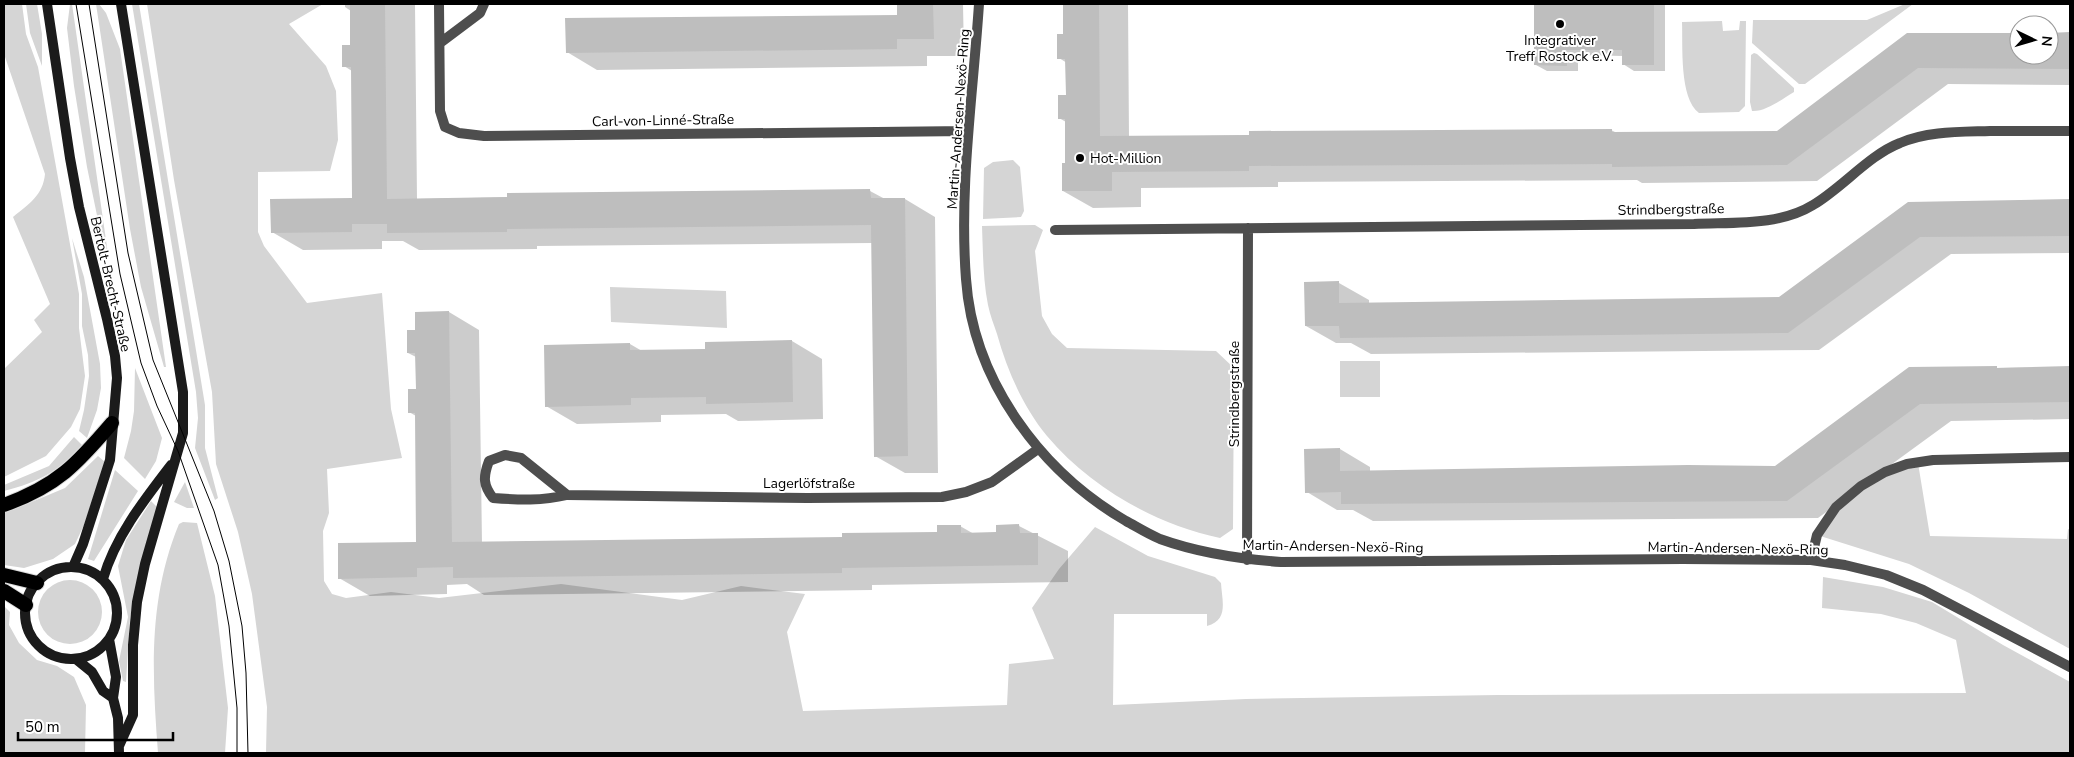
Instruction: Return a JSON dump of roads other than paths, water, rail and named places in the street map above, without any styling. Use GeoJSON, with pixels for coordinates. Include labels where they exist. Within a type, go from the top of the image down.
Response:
{"type":"FeatureCollection","features":[{"type":"Feature","properties":{"kind":"highway"},"geometry":{"type":"LineString","coordinates":[[4,505],[27,496],[70,469],[112,423]]}},
{"type":"Feature","properties":{"kind":"highway"},"geometry":{"type":"LineString","coordinates":[[4,575],[37,583]]}},
{"type":"Feature","properties":{"kind":"highway"},"geometry":{"type":"LineString","coordinates":[[4,591],[26,605]]}},
{"type":"Feature","properties":{"kind":"main road","name":"Bertolt-Brecht-Straße"},"geometry":{"type":"LineString","coordinates":[[47,4],[79,207],[115,356],[116,399],[112,423],[110,460],[83,544],[73,567]]}},
{"type":"Feature","properties":{"kind":"main road"},"geometry":{"type":"LineString","coordinates":[[119,750],[133,715],[133,645],[137,602],[145,564],[184,433],[183,392],[120,4]]}},
{"type":"Feature","properties":{"kind":"main road"},"geometry":{"type":"LineString","coordinates":[[103,580],[117,543],[149,493],[175,460]]}},
{"type":"Feature","properties":{"kind":"main road"},"geometry":{"type":"LineString","coordinates":[[73,567],[84,568],[103,580],[113,592],[117,608],[116,624],[110,639],[95,652],[76,659],[64,659],[42,649],[34,640],[25,618],[29,593],[37,583],[53,570],[73,567]]}},
{"type":"Feature","properties":{"kind":"main road"},"geometry":{"type":"LineString","coordinates":[[110,639],[116,677],[113,698],[118,718],[119,750]]}},
{"type":"Feature","properties":{"kind":"main road"},"geometry":{"type":"LineString","coordinates":[[76,659],[92,672],[102,691],[113,698]]}},
{"type":"Feature","properties":{"kind":"street","name":"Carl-von-Linné-Straße"},"geometry":{"type":"LineString","coordinates":[[439,4],[440,110],[445,127],[459,133],[484,136],[968,131]]}},
{"type":"Feature","properties":{"kind":"street"},"geometry":{"type":"LineString","coordinates":[[440,43],[480,13],[484,4]]}},
{"type":"Feature","properties":{"kind":"street","name":"Martin-Andersen-Nexö-Ring"},"geometry":{"type":"LineString","coordinates":[[979,4],[968,131],[964,222],[966,280],[975,333],[995,382],[1020,426],[1038,449],[1072,484],[1104,508],[1157,538],[1194,550],[1247,560],[1281,562],[1672,559],[1812,560],[1846,565],[1886,575],[1923,590],[2070,667]]}},
{"type":"Feature","properties":{"kind":"street","name":"Strindbergstraße"},"geometry":{"type":"LineString","coordinates":[[1055,230],[1694,224],[1772,219],[1793,215],[1814,205],[1884,152],[1899,143],[1924,135],[1955,132],[2070,131]]}},
{"type":"Feature","properties":{"kind":"street","name":"Strindbergstraße"},"geometry":{"type":"LineString","coordinates":[[1247,560],[1248,228]]}},
{"type":"Feature","properties":{"kind":"street","name":"Lagerlöfstraße"},"geometry":{"type":"LineString","coordinates":[[567,495],[521,458],[505,455],[489,461],[483,476],[486,489],[493,498],[521,500],[551,499],[567,495],[806,498],[942,497],[966,492],[992,482],[1038,449]]}},
{"type":"Feature","properties":{"kind":"street"},"geometry":{"type":"LineString","coordinates":[[1812,560],[1817,535],[1836,507],[1861,486],[1885,472],[1907,464],[1932,460],[2070,458]]}},
{"type":"Feature","properties":{"kind":"tram line"},"geometry":{"type":"LineString","coordinates":[[76,4],[120,274],[141,363],[157,406],[178,451],[218,565],[229,626],[237,708],[237,753]]}},
{"type":"Feature","properties":{"kind":"tram line"},"geometry":{"type":"LineString","coordinates":[[89,4],[128,253],[153,360],[214,511],[229,561],[242,626],[246,673],[248,753]]}},
{"type":"Feature","properties":{"kind":"place","name":"Integrativer Treff Rostock e.V."},"geometry":{"type":"Point","coordinates":[1560,24]}},
{"type":"Feature","properties":{"kind":"place","name":"Hot-Million"},"geometry":{"type":"Point","coordinates":[1080,158]}}]}
